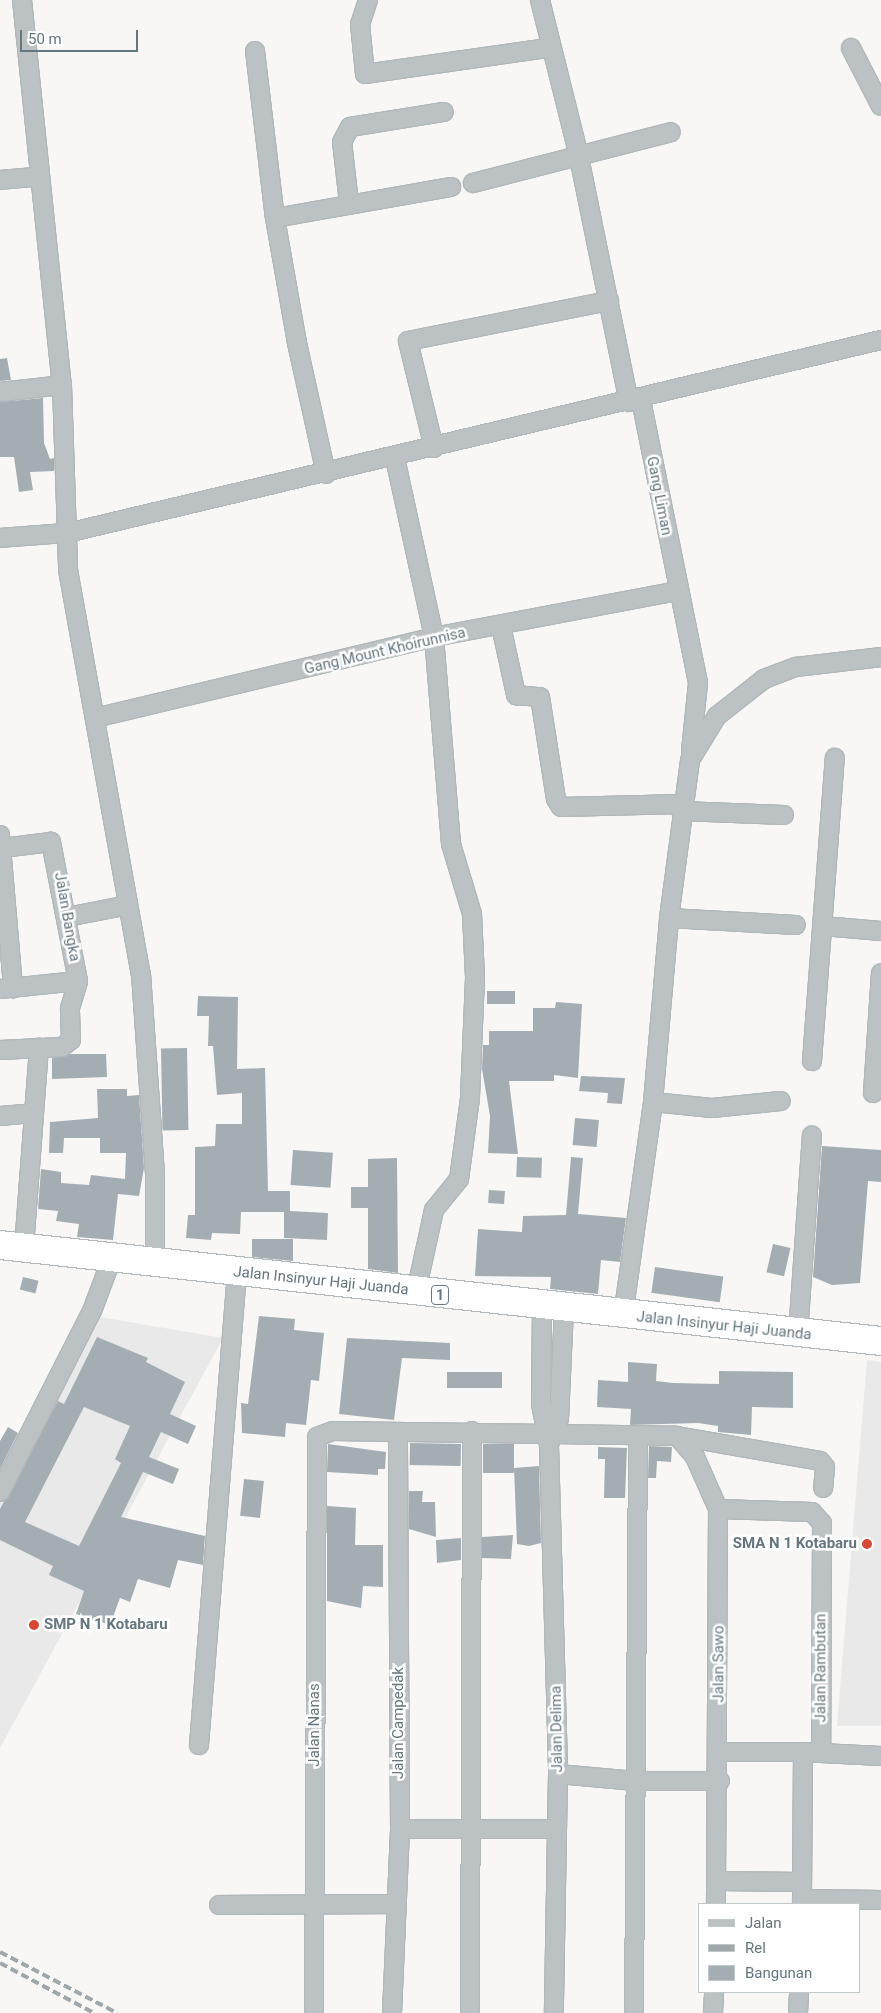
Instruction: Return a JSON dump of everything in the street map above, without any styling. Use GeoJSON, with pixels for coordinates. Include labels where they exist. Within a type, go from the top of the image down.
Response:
{"type":"FeatureCollection","features":[{"type":"Feature","properties":{"kind":"highway","name":"Jalan Insinyur Haji Juanda"},"geometry":{"type":"LineString","coordinates":[[12,1246],[155,1259],[237,1273],[623,1316],[881,1341]]}},
{"type":"Feature","properties":{"kind":"street"},"geometry":{"type":"LineString","coordinates":[[22,0],[38,177],[62,385],[67,533],[73,609],[95,718],[141,974],[155,1173],[155,1259]]}},
{"type":"Feature","properties":{"kind":"street"},"geometry":{"type":"LineString","coordinates":[[368,0],[360,24],[365,74],[548,48]]}},
{"type":"Feature","properties":{"kind":"street","name":"Gang Liman"},"geometry":{"type":"LineString","coordinates":[[540,0],[548,48],[579,156],[609,301],[635,401],[698,683],[669,918],[653,1102],[623,1316]]}},
{"type":"Feature","properties":{"kind":"street"},"geometry":{"type":"LineString","coordinates":[[851,48],[881,106]]}},
{"type":"Feature","properties":{"kind":"street"},"geometry":{"type":"LineString","coordinates":[[254,51],[275,218],[296,343],[326,474]]}},
{"type":"Feature","properties":{"kind":"street"},"geometry":{"type":"LineString","coordinates":[[350,203],[342,142],[350,127],[444,112]]}},
{"type":"Feature","properties":{"kind":"street"},"geometry":{"type":"LineString","coordinates":[[473,183],[671,132]]}},
{"type":"Feature","properties":{"kind":"street"},"geometry":{"type":"LineString","coordinates":[[0,180],[38,177]]}},
{"type":"Feature","properties":{"kind":"street"},"geometry":{"type":"LineString","coordinates":[[275,218],[350,203],[451,187]]}},
{"type":"Feature","properties":{"kind":"street"},"geometry":{"type":"LineString","coordinates":[[434,448],[408,341],[609,301]]}},
{"type":"Feature","properties":{"kind":"street"},"geometry":{"type":"LineString","coordinates":[[0,538],[67,533],[395,458],[881,340]]}},
{"type":"Feature","properties":{"kind":"street"},"geometry":{"type":"LineString","coordinates":[[0,392],[62,385]]}},
{"type":"Feature","properties":{"kind":"street"},"geometry":{"type":"LineString","coordinates":[[395,458],[434,637],[451,844],[472,914],[475,1014],[460,1179],[434,1210],[416,1292]]}},
{"type":"Feature","properties":{"kind":"street","name":"Gang Mount Khoirunnisa"},"geometry":{"type":"LineString","coordinates":[[95,718],[434,637],[501,626],[677,591]]}},
{"type":"Feature","properties":{"kind":"street"},"geometry":{"type":"LineString","coordinates":[[501,626],[516,695],[540,697],[558,803],[567,808],[682,808],[784,815]]}},
{"type":"Feature","properties":{"kind":"street"},"geometry":{"type":"LineString","coordinates":[[690,760],[717,716],[764,679],[796,667],[881,657]]}},
{"type":"Feature","properties":{"kind":"street"},"geometry":{"type":"LineString","coordinates":[[812,1061],[835,758]]}},
{"type":"Feature","properties":{"kind":"street"},"geometry":{"type":"LineString","coordinates":[[1,841],[7,988],[78,981]]}},
{"type":"Feature","properties":{"kind":"street","name":"Jalan Bangka"},"geometry":{"type":"LineString","coordinates":[[1,841],[51,842],[67,917],[78,981],[70,1008],[71,1040],[62,1047],[39,1048]]}},
{"type":"Feature","properties":{"kind":"street"},"geometry":{"type":"LineString","coordinates":[[67,917],[128,906]]}},
{"type":"Feature","properties":{"kind":"street"},"geometry":{"type":"LineString","coordinates":[[669,918],[796,925]]}},
{"type":"Feature","properties":{"kind":"street"},"geometry":{"type":"LineString","coordinates":[[823,926],[881,931]]}},
{"type":"Feature","properties":{"kind":"street"},"geometry":{"type":"LineString","coordinates":[[873,1093],[881,972]]}},
{"type":"Feature","properties":{"kind":"street"},"geometry":{"type":"LineString","coordinates":[[0,1050],[39,1048],[33,1113],[12,1246]]}},
{"type":"Feature","properties":{"kind":"street"},"geometry":{"type":"LineString","coordinates":[[653,1102],[712,1108],[781,1101]]}},
{"type":"Feature","properties":{"kind":"street"},"geometry":{"type":"LineString","coordinates":[[0,1116],[33,1113]]}},
{"type":"Feature","properties":{"kind":"street"},"geometry":{"type":"LineString","coordinates":[[798,1334],[812,1135]]}},
{"type":"Feature","properties":{"kind":"street"},"geometry":{"type":"LineString","coordinates":[[0,1492],[92,1310],[113,1255]]}},
{"type":"Feature","properties":{"kind":"street"},"geometry":{"type":"LineString","coordinates":[[199,1745],[237,1273]]}},
{"type":"Feature","properties":{"kind":"street","name":"Jalan Delima"},"geometry":{"type":"LineString","coordinates":[[553,1308],[549,1437],[558,1774],[555,1828],[554,2013]]}},
{"type":"Feature","properties":{"kind":"street","name":"Jalan Nanas"},"geometry":{"type":"LineString","coordinates":[[314,2013],[317,1437],[333,1431],[398,1434]]}},
{"type":"Feature","properties":{"kind":"street"},"geometry":{"type":"LineString","coordinates":[[470,2013],[472,1431]]}},
{"type":"Feature","properties":{"kind":"street"},"geometry":{"type":"LineString","coordinates":[[398,1434],[472,1431],[549,1437],[638,1438],[677,1436],[820,1461],[825,1467],[823,1488]]}},
{"type":"Feature","properties":{"kind":"street","name":"Jalan Campedak"},"geometry":{"type":"LineString","coordinates":[[392,2013],[394,1904],[400,1829],[398,1434]]}},
{"type":"Feature","properties":{"kind":"street","name":"Jalan Sawo"},"geometry":{"type":"LineString","coordinates":[[677,1436],[695,1457],[718,1509],[720,1780],[716,1903]]}},
{"type":"Feature","properties":{"kind":"street"},"geometry":{"type":"LineString","coordinates":[[634,2013],[638,1438]]}},
{"type":"Feature","properties":{"kind":"street","name":"Jalan Rambutan"},"geometry":{"type":"LineString","coordinates":[[718,1509],[812,1512],[822,1523],[821,1753]]}},
{"type":"Feature","properties":{"kind":"street"},"geometry":{"type":"LineString","coordinates":[[720,1752],[802,1752],[881,1756]]}},
{"type":"Feature","properties":{"kind":"street"},"geometry":{"type":"LineString","coordinates":[[802,1752],[802,1895]]}},
{"type":"Feature","properties":{"kind":"street"},"geometry":{"type":"LineString","coordinates":[[558,1774],[636,1781],[720,1780]]}},
{"type":"Feature","properties":{"kind":"street"},"geometry":{"type":"LineString","coordinates":[[400,1829],[470,1827],[555,1828]]}},
{"type":"Feature","properties":{"kind":"street"},"geometry":{"type":"LineString","coordinates":[[717,1881],[802,1895],[881,1900]]}},
{"type":"Feature","properties":{"kind":"street"},"geometry":{"type":"LineString","coordinates":[[219,1904],[315,1901],[394,1904]]}},
{"type":"Feature","properties":{"kind":"street"},"geometry":{"type":"LineString","coordinates":[[713,2013],[714,1993]]}},
{"type":"Feature","properties":{"kind":"street"},"geometry":{"type":"LineString","coordinates":[[798,2013],[799,1993]]}},
{"type":"Feature","properties":{"kind":"shaded area","name":"SMP N 1 Kotabaru"},"geometry":{"type":"Polygon","coordinates":[[[94,1316],[223,1338],[0,1748],[0,1501],[94,1316]]]}},
{"type":"Feature","properties":{"kind":"shaded area","name":"SMA N 1 Kotabaru"},"geometry":{"type":"Polygon","coordinates":[[[867,1360],[881,1362],[881,1726],[837,1726],[867,1360]]]}},
{"type":"Feature","properties":{"kind":"building"},"geometry":{"type":"Polygon","coordinates":[[[7,358],[11,380],[0,381],[0,359],[7,358]]]}},
{"type":"Feature","properties":{"kind":"building"},"geometry":{"type":"Polygon","coordinates":[[[43,398],[44,443],[50,459],[54,458],[54,471],[30,472],[33,490],[19,492],[14,457],[0,457],[0,402],[43,398]]]}},
{"type":"Feature","properties":{"kind":"building"},"geometry":{"type":"Polygon","coordinates":[[[487,991],[515,991],[515,1004],[487,1004],[487,991]]]}},
{"type":"Feature","properties":{"kind":"building"},"geometry":{"type":"Polygon","coordinates":[[[198,996],[238,997],[237,1069],[265,1068],[268,1191],[290,1191],[290,1211],[328,1213],[327,1240],[284,1238],[284,1212],[241,1212],[240,1234],[212,1233],[211,1240],[186,1238],[188,1215],[195,1215],[195,1147],[215,1146],[216,1124],[242,1124],[242,1093],[217,1095],[213,1046],[208,1046],[209,1016],[197,1016],[198,996]]]}},
{"type":"Feature","properties":{"kind":"building"},"geometry":{"type":"Polygon","coordinates":[[[556,1002],[582,1004],[578,1078],[554,1075],[554,1081],[509,1081],[518,1154],[488,1153],[490,1116],[482,1069],[483,1045],[489,1045],[489,1031],[533,1031],[533,1008],[555,1008],[556,1002]]]}},
{"type":"Feature","properties":{"kind":"building"},"geometry":{"type":"Polygon","coordinates":[[[161,1048],[187,1048],[188,1130],[162,1130],[161,1048]]]}},
{"type":"Feature","properties":{"kind":"building"},"geometry":{"type":"Polygon","coordinates":[[[70,1054],[106,1054],[107,1077],[52,1079],[52,1058],[70,1054]]]}},
{"type":"Feature","properties":{"kind":"building"},"geometry":{"type":"Polygon","coordinates":[[[581,1076],[625,1078],[622,1104],[607,1103],[608,1093],[579,1091],[581,1076]]]}},
{"type":"Feature","properties":{"kind":"building"},"geometry":{"type":"Polygon","coordinates":[[[97,1089],[127,1089],[127,1096],[139,1095],[144,1168],[139,1196],[118,1194],[113,1240],[77,1237],[79,1224],[56,1221],[58,1211],[38,1209],[41,1169],[61,1172],[61,1183],[89,1185],[91,1175],[125,1179],[126,1153],[100,1153],[100,1138],[64,1138],[63,1153],[49,1153],[50,1122],[98,1118],[97,1089]]]}},
{"type":"Feature","properties":{"kind":"building"},"geometry":{"type":"Polygon","coordinates":[[[575,1118],[599,1120],[597,1147],[573,1145],[575,1118]]]}},
{"type":"Feature","properties":{"kind":"building"},"geometry":{"type":"Polygon","coordinates":[[[822,1146],[881,1150],[881,1182],[868,1181],[860,1283],[832,1285],[813,1277],[822,1146]]]}},
{"type":"Feature","properties":{"kind":"building"},"geometry":{"type":"Polygon","coordinates":[[[293,1150],[333,1153],[330,1188],[291,1185],[293,1150]]]}},
{"type":"Feature","properties":{"kind":"building"},"geometry":{"type":"Polygon","coordinates":[[[517,1157],[542,1158],[541,1178],[516,1177],[517,1157]]]}},
{"type":"Feature","properties":{"kind":"building"},"geometry":{"type":"Polygon","coordinates":[[[571,1157],[583,1158],[578,1214],[626,1218],[620,1262],[601,1260],[598,1294],[550,1289],[551,1277],[475,1276],[478,1229],[522,1232],[523,1216],[566,1215],[571,1157]]]}},
{"type":"Feature","properties":{"kind":"building"},"geometry":{"type":"Polygon","coordinates":[[[397,1158],[398,1273],[368,1269],[368,1208],[351,1208],[351,1187],[368,1187],[368,1159],[397,1158]]]}},
{"type":"Feature","properties":{"kind":"building"},"geometry":{"type":"Polygon","coordinates":[[[489,1190],[505,1191],[504,1204],[488,1203],[489,1190]]]}},
{"type":"Feature","properties":{"kind":"building"},"geometry":{"type":"Polygon","coordinates":[[[252,1239],[293,1239],[293,1261],[252,1257],[252,1239]]]}},
{"type":"Feature","properties":{"kind":"building"},"geometry":{"type":"Polygon","coordinates":[[[773,1244],[791,1248],[784,1276],[766,1272],[773,1244]]]}},
{"type":"Feature","properties":{"kind":"building"},"geometry":{"type":"Polygon","coordinates":[[[655,1267],[723,1277],[720,1302],[651,1293],[655,1267]]]}},
{"type":"Feature","properties":{"kind":"building"},"geometry":{"type":"Polygon","coordinates":[[[23,1277],[39,1281],[35,1293],[20,1290],[23,1277]]]}},
{"type":"Feature","properties":{"kind":"building"},"geometry":{"type":"Polygon","coordinates":[[[259,1316],[295,1319],[294,1330],[324,1333],[319,1381],[311,1380],[306,1425],[286,1423],[285,1437],[242,1433],[241,1403],[248,1404],[259,1316]]]}},
{"type":"Feature","properties":{"kind":"building"},"geometry":{"type":"Polygon","coordinates":[[[97,1337],[148,1358],[146,1362],[185,1382],[170,1414],[196,1426],[188,1444],[161,1432],[149,1457],[179,1469],[173,1484],[143,1472],[121,1517],[205,1536],[203,1565],[178,1560],[170,1588],[138,1579],[130,1602],[120,1598],[110,1625],[76,1614],[84,1591],[49,1575],[53,1566],[0,1540],[0,1509],[58,1401],[64,1404],[97,1337]],[[84,1407],[25,1522],[79,1546],[121,1463],[115,1459],[130,1426],[84,1407]]]}},
{"type":"Feature","properties":{"kind":"building"},"geometry":{"type":"Polygon","coordinates":[[[347,1338],[450,1343],[450,1360],[402,1358],[394,1420],[339,1414],[347,1338]]]}},
{"type":"Feature","properties":{"kind":"building"},"geometry":{"type":"Polygon","coordinates":[[[628,1362],[657,1364],[656,1381],[673,1383],[719,1384],[719,1371],[793,1372],[793,1408],[752,1407],[751,1435],[718,1432],[718,1426],[698,1423],[630,1425],[631,1409],[597,1407],[598,1380],[628,1382],[628,1362]]]}},
{"type":"Feature","properties":{"kind":"building"},"geometry":{"type":"Polygon","coordinates":[[[447,1372],[502,1372],[502,1388],[447,1388],[447,1372]]]}},
{"type":"Feature","properties":{"kind":"building"},"geometry":{"type":"Polygon","coordinates":[[[8,1427],[18,1433],[0,1469],[0,1441],[8,1427]]]}},
{"type":"Feature","properties":{"kind":"building"},"geometry":{"type":"Polygon","coordinates":[[[410,1443],[461,1444],[461,1466],[410,1465],[410,1443]]]}},
{"type":"Feature","properties":{"kind":"building"},"geometry":{"type":"Polygon","coordinates":[[[328,1444],[386,1452],[385,1469],[378,1469],[378,1475],[327,1472],[328,1444]]]}},
{"type":"Feature","properties":{"kind":"building"},"geometry":{"type":"Polygon","coordinates":[[[483,1444],[514,1444],[514,1473],[483,1473],[483,1444]]]}},
{"type":"Feature","properties":{"kind":"building"},"geometry":{"type":"Polygon","coordinates":[[[649,1446],[672,1447],[671,1462],[657,1461],[656,1478],[648,1478],[649,1446]]]}},
{"type":"Feature","properties":{"kind":"building"},"geometry":{"type":"Polygon","coordinates":[[[598,1447],[627,1448],[625,1498],[604,1498],[605,1459],[598,1459],[598,1447]]]}},
{"type":"Feature","properties":{"kind":"building"},"geometry":{"type":"Polygon","coordinates":[[[539,1466],[541,1543],[529,1546],[517,1544],[514,1468],[539,1466]]]}},
{"type":"Feature","properties":{"kind":"building"},"geometry":{"type":"Polygon","coordinates":[[[244,1479],[264,1481],[260,1518],[240,1516],[244,1479]]]}},
{"type":"Feature","properties":{"kind":"building"},"geometry":{"type":"Polygon","coordinates":[[[409,1491],[423,1491],[422,1502],[435,1502],[436,1537],[409,1529],[409,1491]]]}},
{"type":"Feature","properties":{"kind":"building"},"geometry":{"type":"Polygon","coordinates":[[[327,1506],[356,1508],[355,1545],[383,1545],[383,1587],[363,1586],[361,1608],[327,1601],[327,1506]]]}},
{"type":"Feature","properties":{"kind":"building"},"geometry":{"type":"Polygon","coordinates":[[[513,1535],[511,1559],[482,1558],[482,1537],[513,1535]]]}},
{"type":"Feature","properties":{"kind":"building"},"geometry":{"type":"Polygon","coordinates":[[[461,1538],[461,1560],[437,1563],[436,1540],[461,1538]]]}},
{"type":"Feature","properties":{"kind":"railway"},"geometry":{"type":"LineString","coordinates":[[0,1952],[117,2013]]}},
{"type":"Feature","properties":{"kind":"railway"},"geometry":{"type":"LineString","coordinates":[[0,1963],[94,2013]]}},
{"type":"Feature","properties":{"kind":"place","name":"SMA N 1 Kotabaru"},"geometry":{"type":"Point","coordinates":[867,1544]}},
{"type":"Feature","properties":{"kind":"place","name":"SMP N 1 Kotabaru"},"geometry":{"type":"Point","coordinates":[34,1625]}}]}
